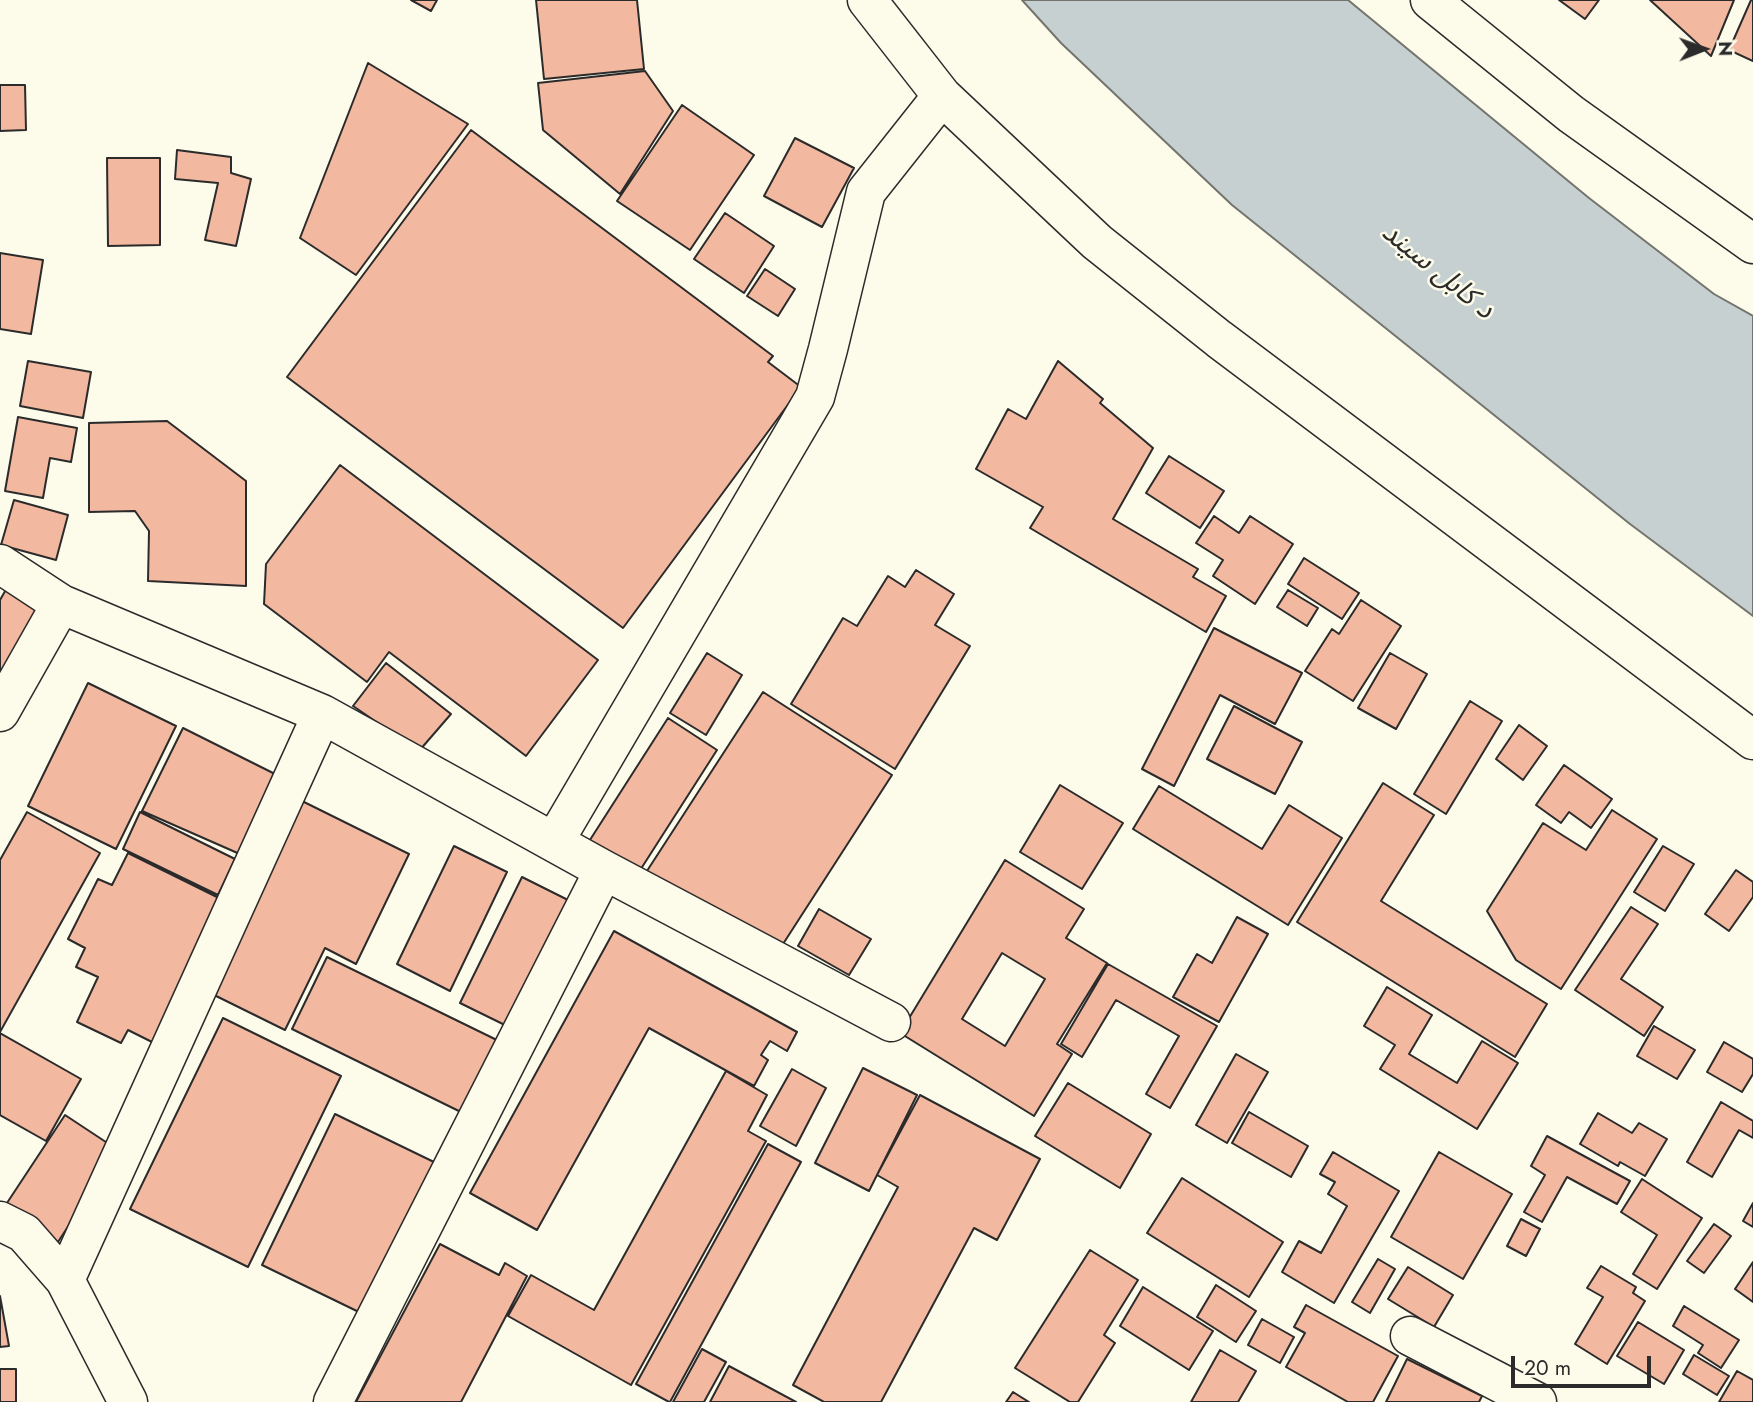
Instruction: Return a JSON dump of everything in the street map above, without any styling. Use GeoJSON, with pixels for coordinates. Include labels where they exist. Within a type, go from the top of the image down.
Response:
{"type":"FeatureCollection","features":[{"type":"Feature","properties":{"kind":"street"},"geometry":{"type":"LineString","coordinates":[[867,0],[942,96],[1097,242],[1219,339],[1753,740]]}},
{"type":"Feature","properties":{"kind":"street"},"geometry":{"type":"LineString","coordinates":[[1430,0],[1571,114],[1753,244]]}},
{"type":"Feature","properties":{"kind":"street"},"geometry":{"type":"LineString","coordinates":[[554,842],[815,397],[866,192],[942,96]]}},
{"type":"Feature","properties":{"kind":"street"},"geometry":{"type":"LineString","coordinates":[[0,564],[61,604],[322,714],[604,870],[891,1021]]}},
{"type":"Feature","properties":{"kind":"street"},"geometry":{"type":"LineString","coordinates":[[0,712],[61,604]]}},
{"type":"Feature","properties":{"kind":"street"},"geometry":{"type":"LineString","coordinates":[[65,1280],[322,714]]}},
{"type":"Feature","properties":{"kind":"street"},"geometry":{"type":"LineString","coordinates":[[333,1402],[604,870]]}},
{"type":"Feature","properties":{"kind":"street"},"geometry":{"type":"LineString","coordinates":[[0,1221],[24,1233],[65,1280],[128,1402]]}},
{"type":"Feature","properties":{"kind":"street"},"geometry":{"type":"LineString","coordinates":[[1410,1336],[1537,1402]]}},
{"type":"Feature","properties":{"kind":"water","name":"د کابل سيند"},"geometry":{"type":"Polygon","coordinates":[[[1022,0],[1348,0],[1589,198],[1714,294],[1753,316],[1753,616],[1630,524],[1232,205],[1061,43],[1022,0]]]}},
{"type":"Feature","properties":{"kind":"building"},"geometry":{"type":"Polygon","coordinates":[[[411,0],[437,0],[431,11],[411,0]]]}},
{"type":"Feature","properties":{"kind":"building"},"geometry":{"type":"Polygon","coordinates":[[[536,0],[637,0],[644,69],[544,79],[536,0]]]}},
{"type":"Feature","properties":{"kind":"building"},"geometry":{"type":"Polygon","coordinates":[[[1559,0],[1599,0],[1585,19],[1559,0]]]}},
{"type":"Feature","properties":{"kind":"building"},"geometry":{"type":"Polygon","coordinates":[[[1650,0],[1734,0],[1711,56],[1650,0]]]}},
{"type":"Feature","properties":{"kind":"building"},"geometry":{"type":"Polygon","coordinates":[[[1753,0],[1753,61],[1729,50],[1753,0]]]}},
{"type":"Feature","properties":{"kind":"building"},"geometry":{"type":"Polygon","coordinates":[[[368,63],[468,124],[356,275],[300,238],[368,63]]]}},
{"type":"Feature","properties":{"kind":"building"},"geometry":{"type":"Polygon","coordinates":[[[645,71],[673,111],[620,194],[543,130],[538,83],[645,71]]]}},
{"type":"Feature","properties":{"kind":"building"},"geometry":{"type":"Polygon","coordinates":[[[0,85],[25,85],[26,130],[0,131],[0,85]]]}},
{"type":"Feature","properties":{"kind":"building"},"geometry":{"type":"Polygon","coordinates":[[[682,105],[754,155],[690,250],[617,201],[682,105]]]}},
{"type":"Feature","properties":{"kind":"building"},"geometry":{"type":"Polygon","coordinates":[[[471,130],[773,356],[768,362],[801,387],[623,628],[287,377],[471,130]]]}},
{"type":"Feature","properties":{"kind":"building"},"geometry":{"type":"Polygon","coordinates":[[[795,138],[854,168],[822,227],[764,196],[795,138]]]}},
{"type":"Feature","properties":{"kind":"building"},"geometry":{"type":"Polygon","coordinates":[[[177,150],[231,157],[231,173],[251,179],[236,246],[205,240],[218,183],[175,179],[177,150]]]}},
{"type":"Feature","properties":{"kind":"building"},"geometry":{"type":"Polygon","coordinates":[[[107,158],[160,158],[160,245],[108,246],[107,158]]]}},
{"type":"Feature","properties":{"kind":"building"},"geometry":{"type":"Polygon","coordinates":[[[725,213],[774,246],[744,293],[694,259],[725,213]]]}},
{"type":"Feature","properties":{"kind":"building"},"geometry":{"type":"Polygon","coordinates":[[[0,253],[43,260],[31,334],[0,329],[0,253]]]}},
{"type":"Feature","properties":{"kind":"building"},"geometry":{"type":"Polygon","coordinates":[[[765,269],[795,289],[778,316],[747,296],[765,269]]]}},
{"type":"Feature","properties":{"kind":"building"},"geometry":{"type":"Polygon","coordinates":[[[28,361],[91,372],[83,418],[20,406],[28,361]]]}},
{"type":"Feature","properties":{"kind":"building"},"geometry":{"type":"Polygon","coordinates":[[[1058,361],[1103,399],[1100,403],[1153,448],[1113,519],[1198,569],[1193,577],[1226,596],[1206,632],[1030,528],[1043,507],[976,469],[1008,409],[1026,419],[1058,361]]]}},
{"type":"Feature","properties":{"kind":"building"},"geometry":{"type":"Polygon","coordinates":[[[18,417],[77,428],[71,462],[50,458],[43,498],[5,491],[18,417]]]}},
{"type":"Feature","properties":{"kind":"building"},"geometry":{"type":"Polygon","coordinates":[[[167,421],[246,481],[246,586],[148,581],[149,531],[135,511],[89,512],[89,423],[167,421]]]}},
{"type":"Feature","properties":{"kind":"building"},"geometry":{"type":"Polygon","coordinates":[[[1169,456],[1224,491],[1200,528],[1146,493],[1169,456]]]}},
{"type":"Feature","properties":{"kind":"building"},"geometry":{"type":"Polygon","coordinates":[[[340,465],[598,660],[526,756],[389,652],[367,682],[264,604],[266,564],[340,465]]]}},
{"type":"Feature","properties":{"kind":"building"},"geometry":{"type":"Polygon","coordinates":[[[14,500],[68,515],[56,560],[1,545],[14,500]]]}},
{"type":"Feature","properties":{"kind":"building"},"geometry":{"type":"Polygon","coordinates":[[[1214,516],[1239,533],[1250,516],[1293,544],[1255,604],[1213,576],[1223,560],[1196,543],[1214,516]]]}},
{"type":"Feature","properties":{"kind":"building"},"geometry":{"type":"Polygon","coordinates":[[[1304,558],[1359,593],[1342,619],[1288,584],[1304,558]]]}},
{"type":"Feature","properties":{"kind":"building"},"geometry":{"type":"Polygon","coordinates":[[[916,570],[954,594],[935,625],[970,646],[895,769],[791,704],[843,618],[857,626],[888,576],[905,587],[916,570]]]}},
{"type":"Feature","properties":{"kind":"building"},"geometry":{"type":"Polygon","coordinates":[[[8,586],[45,609],[0,687],[0,600],[8,586]]]}},
{"type":"Feature","properties":{"kind":"building"},"geometry":{"type":"Polygon","coordinates":[[[1288,590],[1318,608],[1307,626],[1277,607],[1288,590]]]}},
{"type":"Feature","properties":{"kind":"building"},"geometry":{"type":"Polygon","coordinates":[[[1361,600],[1401,626],[1353,701],[1305,671],[1332,629],[1339,634],[1361,600]]]}},
{"type":"Feature","properties":{"kind":"building"},"geometry":{"type":"Polygon","coordinates":[[[1214,628],[1302,673],[1275,724],[1220,695],[1174,786],[1142,769],[1214,628]]]}},
{"type":"Feature","properties":{"kind":"building"},"geometry":{"type":"Polygon","coordinates":[[[707,653],[742,675],[706,735],[670,713],[707,653]]]}},
{"type":"Feature","properties":{"kind":"building"},"geometry":{"type":"Polygon","coordinates":[[[1390,653],[1427,674],[1396,729],[1358,708],[1390,653]]]}},
{"type":"Feature","properties":{"kind":"building"},"geometry":{"type":"Polygon","coordinates":[[[386,663],[451,714],[419,751],[353,706],[386,663]]]}},
{"type":"Feature","properties":{"kind":"building"},"geometry":{"type":"Polygon","coordinates":[[[88,683],[176,726],[116,849],[28,806],[88,683]]]}},
{"type":"Feature","properties":{"kind":"building"},"geometry":{"type":"Polygon","coordinates":[[[763,692],[892,775],[774,958],[645,874],[763,692]]]}},
{"type":"Feature","properties":{"kind":"building"},"geometry":{"type":"Polygon","coordinates":[[[1470,701],[1502,721],[1446,814],[1414,794],[1470,701]]]}},
{"type":"Feature","properties":{"kind":"building"},"geometry":{"type":"Polygon","coordinates":[[[1234,706],[1302,742],[1275,794],[1207,759],[1234,706]]]}},
{"type":"Feature","properties":{"kind":"building"},"geometry":{"type":"Polygon","coordinates":[[[668,718],[717,750],[637,875],[588,843],[668,718]]]}},
{"type":"Feature","properties":{"kind":"building"},"geometry":{"type":"Polygon","coordinates":[[[1519,725],[1547,746],[1523,780],[1496,759],[1519,725]]]}},
{"type":"Feature","properties":{"kind":"building"},"geometry":{"type":"Polygon","coordinates":[[[183,728],[277,775],[242,855],[142,811],[183,728]]]}},
{"type":"Feature","properties":{"kind":"building"},"geometry":{"type":"Polygon","coordinates":[[[1564,765],[1612,799],[1591,828],[1569,812],[1561,823],[1536,805],[1564,765]]]}},
{"type":"Feature","properties":{"kind":"building"},"geometry":{"type":"Polygon","coordinates":[[[1383,783],[1434,815],[1381,901],[1547,1004],[1515,1057],[1297,922],[1383,783]]]}},
{"type":"Feature","properties":{"kind":"building"},"geometry":{"type":"Polygon","coordinates":[[[1060,785],[1123,823],[1082,889],[1020,852],[1060,785]]]}},
{"type":"Feature","properties":{"kind":"building"},"geometry":{"type":"Polygon","coordinates":[[[1159,786],[1262,849],[1289,805],[1342,838],[1288,925],[1133,829],[1159,786]]]}},
{"type":"Feature","properties":{"kind":"building"},"geometry":{"type":"Polygon","coordinates":[[[302,801],[409,854],[356,964],[325,948],[285,1030],[208,992],[302,801]]]}},
{"type":"Feature","properties":{"kind":"building"},"geometry":{"type":"Polygon","coordinates":[[[1612,810],[1657,839],[1561,989],[1516,960],[1487,911],[1543,823],[1586,850],[1612,810]]]}},
{"type":"Feature","properties":{"kind":"building"},"geometry":{"type":"Polygon","coordinates":[[[27,812],[100,853],[0,1032],[0,860],[27,812]]]}},
{"type":"Feature","properties":{"kind":"building"},"geometry":{"type":"Polygon","coordinates":[[[140,812],[235,859],[218,895],[123,849],[140,812]]]}},
{"type":"Feature","properties":{"kind":"building"},"geometry":{"type":"Polygon","coordinates":[[[454,846],[507,872],[450,991],[397,964],[454,846]]]}},
{"type":"Feature","properties":{"kind":"building"},"geometry":{"type":"Polygon","coordinates":[[[1663,846],[1694,864],[1665,911],[1634,892],[1663,846]]]}},
{"type":"Feature","properties":{"kind":"building"},"geometry":{"type":"Polygon","coordinates":[[[128,853],[223,900],[156,1044],[128,1030],[121,1043],[77,1022],[98,977],[76,967],[85,948],[68,939],[98,879],[112,885],[128,853]]]}},
{"type":"Feature","properties":{"kind":"building"},"geometry":{"type":"Polygon","coordinates":[[[1005,860],[1084,909],[1066,938],[1107,963],[1057,1044],[1072,1054],[1034,1116],[900,1033],[1005,860]],[[1002,953],[962,1019],[1005,1046],[1045,979],[1002,953]]]}},
{"type":"Feature","properties":{"kind":"building"},"geometry":{"type":"Polygon","coordinates":[[[1736,870],[1753,882],[1753,897],[1729,931],[1705,914],[1736,870]]]}},
{"type":"Feature","properties":{"kind":"building"},"geometry":{"type":"Polygon","coordinates":[[[522,877],[574,903],[513,1029],[460,1003],[522,877]]]}},
{"type":"Feature","properties":{"kind":"building"},"geometry":{"type":"Polygon","coordinates":[[[1631,907],[1658,924],[1621,979],[1663,1007],[1644,1036],[1575,990],[1631,907]]]}},
{"type":"Feature","properties":{"kind":"building"},"geometry":{"type":"Polygon","coordinates":[[[819,909],[871,939],[849,975],[798,946],[819,909]]]}},
{"type":"Feature","properties":{"kind":"building"},"geometry":{"type":"Polygon","coordinates":[[[1237,917],[1268,934],[1219,1022],[1173,997],[1197,954],[1212,963],[1237,917]]]}},
{"type":"Feature","properties":{"kind":"building"},"geometry":{"type":"Polygon","coordinates":[[[614,931],[797,1032],[787,1051],[770,1041],[761,1055],[768,1060],[754,1086],[649,1028],[537,1230],[470,1193],[614,931]]]}},
{"type":"Feature","properties":{"kind":"building"},"geometry":{"type":"Polygon","coordinates":[[[327,957],[505,1044],[469,1116],[292,1029],[327,957]]]}},
{"type":"Feature","properties":{"kind":"building"},"geometry":{"type":"Polygon","coordinates":[[[1108,964],[1217,1026],[1170,1108],[1146,1094],[1179,1036],[1116,1000],[1082,1057],[1061,1044],[1108,964]]]}},
{"type":"Feature","properties":{"kind":"building"},"geometry":{"type":"Polygon","coordinates":[[[1387,987],[1432,1015],[1409,1054],[1457,1083],[1482,1041],[1518,1063],[1477,1129],[1380,1069],[1395,1045],[1364,1026],[1387,987]]]}},
{"type":"Feature","properties":{"kind":"building"},"geometry":{"type":"Polygon","coordinates":[[[223,1018],[341,1076],[248,1267],[130,1209],[223,1018]]]}},
{"type":"Feature","properties":{"kind":"building"},"geometry":{"type":"Polygon","coordinates":[[[1654,1026],[1695,1050],[1677,1079],[1637,1056],[1654,1026]]]}},
{"type":"Feature","properties":{"kind":"building"},"geometry":{"type":"Polygon","coordinates":[[[0,1033],[81,1079],[46,1141],[0,1115],[0,1033]]]}},
{"type":"Feature","properties":{"kind":"building"},"geometry":{"type":"Polygon","coordinates":[[[1724,1042],[1753,1059],[1753,1074],[1742,1092],[1707,1072],[1724,1042]]]}},
{"type":"Feature","properties":{"kind":"building"},"geometry":{"type":"Polygon","coordinates":[[[1236,1054],[1268,1072],[1227,1143],[1196,1125],[1236,1054]]]}},
{"type":"Feature","properties":{"kind":"building"},"geometry":{"type":"Polygon","coordinates":[[[863,1068],[917,1095],[869,1191],[815,1163],[863,1068]]]}},
{"type":"Feature","properties":{"kind":"building"},"geometry":{"type":"Polygon","coordinates":[[[792,1069],[826,1088],[796,1146],[760,1126],[792,1069]]]}},
{"type":"Feature","properties":{"kind":"building"},"geometry":{"type":"Polygon","coordinates":[[[726,1071],[767,1095],[748,1131],[766,1141],[631,1385],[508,1316],[531,1275],[594,1310],[726,1071]]]}},
{"type":"Feature","properties":{"kind":"building"},"geometry":{"type":"Polygon","coordinates":[[[1068,1083],[1151,1134],[1120,1188],[1035,1136],[1068,1083]]]}},
{"type":"Feature","properties":{"kind":"building"},"geometry":{"type":"Polygon","coordinates":[[[920,1095],[1040,1159],[997,1240],[974,1228],[881,1402],[824,1402],[793,1385],[898,1187],[877,1175],[920,1095]]]}},
{"type":"Feature","properties":{"kind":"building"},"geometry":{"type":"Polygon","coordinates":[[[1721,1102],[1753,1121],[1753,1138],[1739,1130],[1712,1177],[1687,1162],[1721,1102]]]}},
{"type":"Feature","properties":{"kind":"building"},"geometry":{"type":"Polygon","coordinates":[[[1249,1112],[1308,1146],[1291,1177],[1232,1143],[1249,1112]]]}},
{"type":"Feature","properties":{"kind":"building"},"geometry":{"type":"Polygon","coordinates":[[[1598,1113],[1632,1133],[1639,1123],[1667,1139],[1645,1176],[1620,1162],[1618,1166],[1580,1144],[1598,1113]]]}},
{"type":"Feature","properties":{"kind":"building"},"geometry":{"type":"Polygon","coordinates":[[[335,1114],[436,1163],[363,1314],[262,1265],[335,1114]]]}},
{"type":"Feature","properties":{"kind":"building"},"geometry":{"type":"Polygon","coordinates":[[[65,1115],[118,1150],[56,1245],[3,1209],[65,1115]]]}},
{"type":"Feature","properties":{"kind":"building"},"geometry":{"type":"Polygon","coordinates":[[[1547,1136],[1630,1181],[1617,1204],[1567,1177],[1542,1222],[1524,1212],[1545,1175],[1531,1166],[1547,1136]]]}},
{"type":"Feature","properties":{"kind":"building"},"geometry":{"type":"Polygon","coordinates":[[[768,1144],[801,1162],[669,1402],[636,1384],[768,1144]]]}},
{"type":"Feature","properties":{"kind":"building"},"geometry":{"type":"Polygon","coordinates":[[[1333,1152],[1399,1191],[1334,1303],[1282,1272],[1299,1241],[1321,1253],[1347,1206],[1328,1194],[1335,1182],[1320,1174],[1333,1152]]]}},
{"type":"Feature","properties":{"kind":"building"},"geometry":{"type":"Polygon","coordinates":[[[1439,1152],[1512,1194],[1463,1279],[1391,1237],[1439,1152]]]}},
{"type":"Feature","properties":{"kind":"building"},"geometry":{"type":"Polygon","coordinates":[[[1182,1178],[1283,1242],[1249,1297],[1147,1233],[1182,1178]]]}},
{"type":"Feature","properties":{"kind":"building"},"geometry":{"type":"Polygon","coordinates":[[[1642,1179],[1702,1218],[1657,1289],[1633,1274],[1657,1235],[1621,1212],[1642,1179]]]}},
{"type":"Feature","properties":{"kind":"building"},"geometry":{"type":"Polygon","coordinates":[[[1753,1203],[1753,1227],[1743,1221],[1753,1203]]]}},
{"type":"Feature","properties":{"kind":"building"},"geometry":{"type":"Polygon","coordinates":[[[1521,1219],[1540,1229],[1526,1256],[1507,1246],[1521,1219]]]}},
{"type":"Feature","properties":{"kind":"building"},"geometry":{"type":"Polygon","coordinates":[[[1714,1224],[1731,1236],[1704,1273],[1687,1261],[1714,1224]]]}},
{"type":"Feature","properties":{"kind":"building"},"geometry":{"type":"Polygon","coordinates":[[[440,1244],[499,1275],[505,1263],[527,1276],[461,1402],[356,1402],[440,1244]]]}},
{"type":"Feature","properties":{"kind":"building"},"geometry":{"type":"Polygon","coordinates":[[[1090,1250],[1138,1280],[1104,1335],[1115,1343],[1078,1402],[1070,1402],[1015,1368],[1090,1250]]]}},
{"type":"Feature","properties":{"kind":"building"},"geometry":{"type":"Polygon","coordinates":[[[1378,1259],[1395,1269],[1370,1313],[1352,1302],[1378,1259]]]}},
{"type":"Feature","properties":{"kind":"building"},"geometry":{"type":"Polygon","coordinates":[[[1753,1262],[1753,1302],[1735,1289],[1753,1262]]]}},
{"type":"Feature","properties":{"kind":"building"},"geometry":{"type":"Polygon","coordinates":[[[1601,1266],[1636,1287],[1633,1293],[1645,1301],[1607,1364],[1575,1344],[1603,1297],[1587,1288],[1601,1266]]]}},
{"type":"Feature","properties":{"kind":"building"},"geometry":{"type":"Polygon","coordinates":[[[1408,1267],[1453,1295],[1434,1327],[1388,1299],[1408,1267]]]}},
{"type":"Feature","properties":{"kind":"building"},"geometry":{"type":"Polygon","coordinates":[[[1216,1285],[1256,1311],[1236,1342],[1197,1317],[1216,1285]]]}},
{"type":"Feature","properties":{"kind":"building"},"geometry":{"type":"Polygon","coordinates":[[[1143,1287],[1213,1331],[1189,1370],[1120,1326],[1143,1287]]]}},
{"type":"Feature","properties":{"kind":"building"},"geometry":{"type":"Polygon","coordinates":[[[0,1296],[9,1346],[0,1347],[0,1296]]]}},
{"type":"Feature","properties":{"kind":"building"},"geometry":{"type":"Polygon","coordinates":[[[1306,1305],[1398,1356],[1373,1402],[1348,1402],[1286,1367],[1305,1333],[1294,1327],[1306,1305]]]}},
{"type":"Feature","properties":{"kind":"building"},"geometry":{"type":"Polygon","coordinates":[[[1684,1306],[1739,1340],[1721,1368],[1698,1353],[1703,1345],[1673,1326],[1684,1306]]]}},
{"type":"Feature","properties":{"kind":"building"},"geometry":{"type":"Polygon","coordinates":[[[1262,1319],[1294,1337],[1280,1363],[1248,1345],[1262,1319]]]}},
{"type":"Feature","properties":{"kind":"building"},"geometry":{"type":"Polygon","coordinates":[[[1638,1322],[1684,1350],[1664,1384],[1617,1356],[1638,1322]]]}},
{"type":"Feature","properties":{"kind":"building"},"geometry":{"type":"Polygon","coordinates":[[[702,1349],[726,1362],[704,1402],[673,1402],[702,1349]]]}},
{"type":"Feature","properties":{"kind":"building"},"geometry":{"type":"Polygon","coordinates":[[[1220,1350],[1256,1371],[1238,1402],[1191,1402],[1220,1350]]]}},
{"type":"Feature","properties":{"kind":"building"},"geometry":{"type":"Polygon","coordinates":[[[1694,1355],[1729,1376],[1717,1395],[1683,1374],[1694,1355]]]}},
{"type":"Feature","properties":{"kind":"building"},"geometry":{"type":"Polygon","coordinates":[[[1407,1359],[1482,1396],[1479,1402],[1386,1402],[1407,1359]]]}},
{"type":"Feature","properties":{"kind":"building"},"geometry":{"type":"Polygon","coordinates":[[[729,1366],[796,1402],[710,1402],[729,1366]]]}},
{"type":"Feature","properties":{"kind":"building"},"geometry":{"type":"Polygon","coordinates":[[[0,1369],[16,1369],[16,1402],[0,1402],[0,1369]]]}},
{"type":"Feature","properties":{"kind":"building"},"geometry":{"type":"Polygon","coordinates":[[[1737,1371],[1753,1380],[1753,1402],[1719,1402],[1737,1371]]]}},
{"type":"Feature","properties":{"kind":"building"},"geometry":{"type":"Polygon","coordinates":[[[1013,1392],[1029,1402],[1006,1402],[1013,1392]]]}}]}
